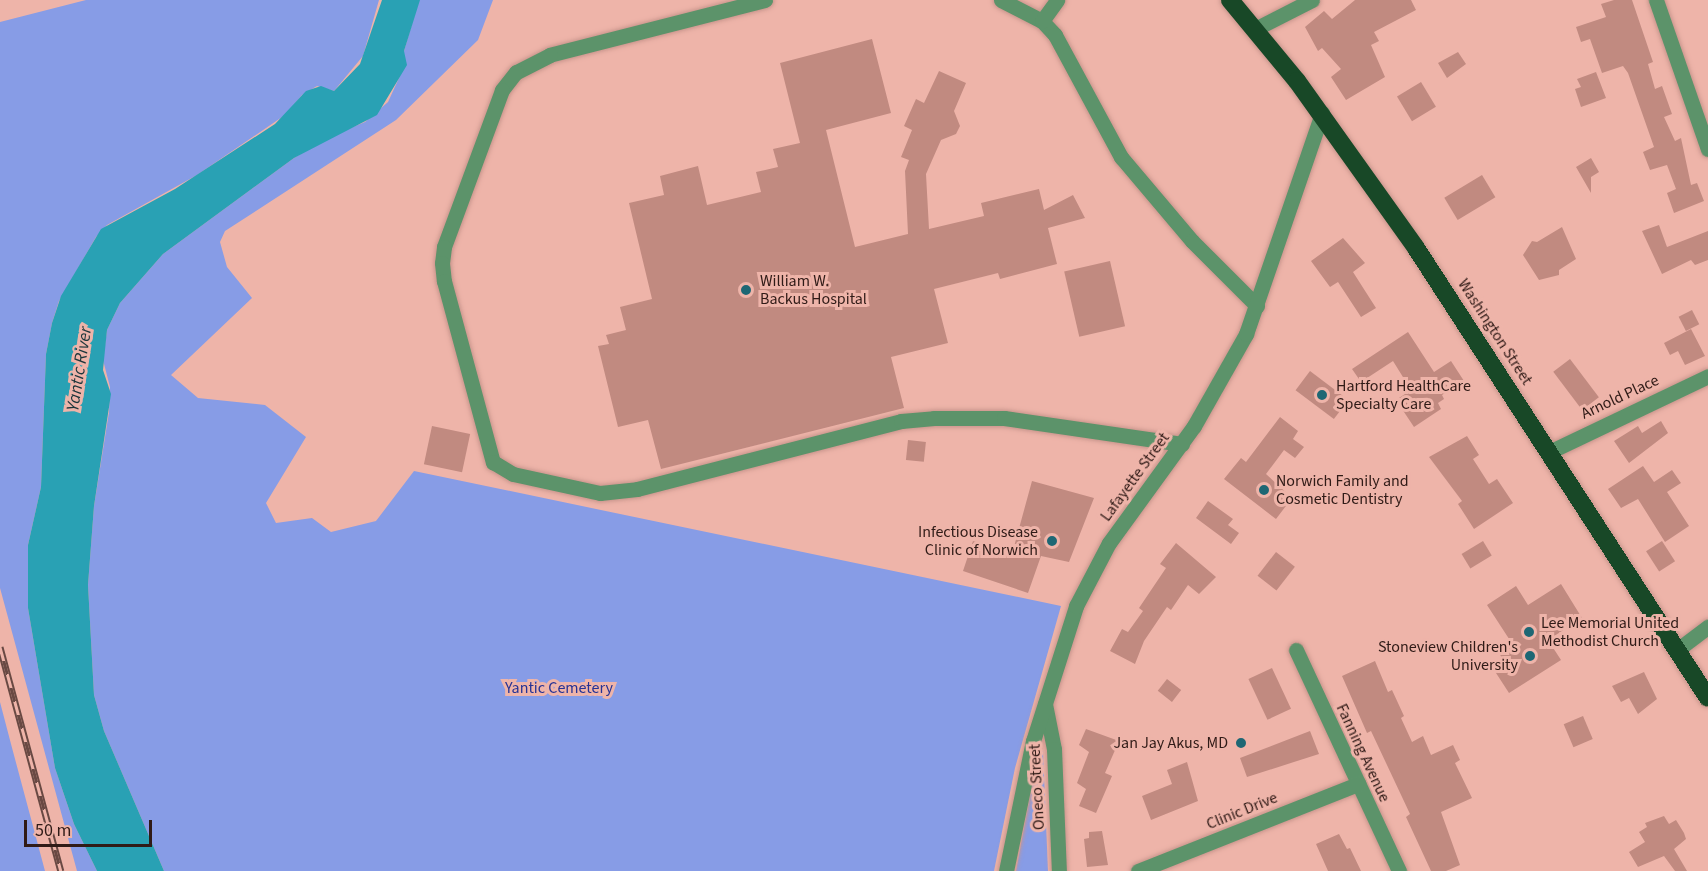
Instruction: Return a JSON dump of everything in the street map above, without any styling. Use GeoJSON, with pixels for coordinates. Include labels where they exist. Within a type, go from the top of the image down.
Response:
{"type":"FeatureCollection","features":[{"type":"Feature","properties":{"kind":"highway","name":"Washington Street"},"geometry":{"type":"LineString","coordinates":[[1230,0],[1322,113],[1439,281],[1708,698]]}},
{"type":"Feature","properties":{"kind":"street"},"geometry":{"type":"LineString","coordinates":[[765,0],[550,55],[516,72],[502,90],[444,247],[442,262],[449,302],[494,462],[513,474],[600,493],[637,489],[902,422],[934,418],[1004,418],[1182,444]]}},
{"type":"Feature","properties":{"kind":"street"},"geometry":{"type":"LineString","coordinates":[[1000,0],[1042,21],[1068,55],[1121,157],[1192,241],[1257,306]]}},
{"type":"Feature","properties":{"kind":"street"},"geometry":{"type":"LineString","coordinates":[[1042,21],[1057,0]]}},
{"type":"Feature","properties":{"kind":"street"},"geometry":{"type":"LineString","coordinates":[[1255,29],[1312,0]]}},
{"type":"Feature","properties":{"kind":"street"},"geometry":{"type":"LineString","coordinates":[[1656,0],[1708,149]]}},
{"type":"Feature","properties":{"kind":"street","name":"Lafayette Street"},"geometry":{"type":"LineString","coordinates":[[1006,871],[1025,769],[1045,702],[1090,575],[1118,529],[1182,444],[1227,371],[1257,306],[1322,113]]}},
{"type":"Feature","properties":{"kind":"street","name":"Arnold Place"},"geometry":{"type":"LineString","coordinates":[[1549,452],[1708,376]]}},
{"type":"Feature","properties":{"kind":"street"},"geometry":{"type":"LineString","coordinates":[[1677,650],[1708,627]]}},
{"type":"Feature","properties":{"kind":"street","name":"Fanning Avenue"},"geometry":{"type":"LineString","coordinates":[[1296,650],[1399,871]]}},
{"type":"Feature","properties":{"kind":"street","name":"Oneco Street"},"geometry":{"type":"LineString","coordinates":[[1045,702],[1053,742],[1059,871]]}},
{"type":"Feature","properties":{"kind":"street","name":"Clinic Drive"},"geometry":{"type":"LineString","coordinates":[[1138,871],[1358,784]]}},
{"type":"Feature","properties":{"kind":"green space"},"geometry":{"type":"Polygon","coordinates":[[[86,0],[379,0],[363,56],[334,91],[317,86],[302,95],[285,115],[197,175],[107,225],[96,237],[59,301],[46,354],[41,487],[28,545],[28,608],[55,768],[74,824],[97,871],[77,871],[0,588],[0,22],[86,0]]]}},
{"type":"Feature","properties":{"kind":"green space","name":"Yantic Cemetery"},"geometry":{"type":"Polygon","coordinates":[[[419,0],[493,0],[478,40],[396,120],[225,231],[220,242],[227,267],[252,298],[171,375],[198,398],[265,405],[306,437],[266,503],[276,523],[312,518],[331,532],[376,521],[414,471],[1061,606],[1015,768],[994,871],[164,871],[104,731],[94,695],[88,585],[94,506],[109,412],[110,387],[103,360],[107,330],[120,303],[163,254],[294,158],[329,137],[365,122],[388,102],[404,67],[404,51],[419,0]]]}},
{"type":"Feature","properties":{"kind":"green space"},"geometry":{"type":"Polygon","coordinates":[[[0,702],[11,744],[45,871],[0,871],[0,702]]]}},
{"type":"Feature","properties":{"kind":"green space"},"geometry":{"type":"Polygon","coordinates":[[[1043,751],[1048,871],[1016,871],[1038,753],[1043,751]]]}},
{"type":"Feature","properties":{"kind":"water","name":"Yantic River"},"geometry":{"type":"Polygon","coordinates":[[[382,0],[420,0],[404,51],[407,65],[377,115],[294,158],[163,254],[120,303],[107,330],[103,370],[111,394],[94,506],[88,585],[94,695],[104,731],[164,871],[97,871],[74,824],[55,768],[28,608],[28,545],[41,487],[46,354],[52,323],[61,296],[101,229],[175,189],[275,124],[306,91],[321,86],[334,91],[360,64],[382,0]]]}},
{"type":"Feature","properties":{"kind":"building"},"geometry":{"type":"Polygon","coordinates":[[[1355,0],[1411,0],[1416,10],[1374,32],[1379,41],[1371,45],[1385,77],[1346,100],[1331,77],[1341,69],[1322,48],[1318,51],[1305,27],[1324,11],[1332,19],[1355,0]]]}},
{"type":"Feature","properties":{"kind":"building"},"geometry":{"type":"Polygon","coordinates":[[[1614,0],[1632,0],[1653,62],[1648,64],[1655,89],[1662,86],[1672,114],[1664,117],[1675,141],[1681,138],[1691,185],[1697,183],[1704,201],[1674,213],[1667,193],[1676,189],[1667,165],[1650,170],[1643,152],[1654,147],[1628,73],[1623,66],[1602,73],[1590,39],[1581,42],[1576,27],[1606,17],[1601,4],[1614,0]]]}},
{"type":"Feature","properties":{"kind":"building"},"geometry":{"type":"Polygon","coordinates":[[[872,39],[891,113],[826,130],[855,247],[908,234],[905,171],[909,160],[901,157],[912,130],[904,126],[916,99],[924,103],[939,71],[966,83],[954,111],[960,126],[956,134],[941,140],[926,174],[929,229],[984,216],[981,203],[1039,189],[1044,210],[1073,195],[1085,218],[1048,228],[1057,264],[1000,279],[998,273],[934,289],[948,343],[891,357],[904,408],[661,469],[648,420],[618,427],[598,346],[609,344],[606,335],[626,330],[620,307],[652,299],[629,203],[664,195],[660,176],[698,166],[707,205],[761,192],[756,172],[778,167],[773,149],[800,143],[780,63],[872,39]]]}},
{"type":"Feature","properties":{"kind":"building"},"geometry":{"type":"Polygon","coordinates":[[[1458,52],[1466,64],[1447,78],[1438,63],[1458,52]]]}},
{"type":"Feature","properties":{"kind":"building"},"geometry":{"type":"Polygon","coordinates":[[[1596,72],[1606,98],[1581,107],[1575,89],[1581,87],[1577,79],[1596,72]]]}},
{"type":"Feature","properties":{"kind":"building"},"geometry":{"type":"Polygon","coordinates":[[[1421,82],[1436,107],[1412,121],[1397,96],[1421,82]]]}},
{"type":"Feature","properties":{"kind":"building"},"geometry":{"type":"Polygon","coordinates":[[[1591,158],[1599,172],[1591,177],[1591,193],[1576,167],[1591,158]]]}},
{"type":"Feature","properties":{"kind":"building"},"geometry":{"type":"Polygon","coordinates":[[[1482,175],[1495,197],[1458,220],[1444,198],[1482,175]]]}},
{"type":"Feature","properties":{"kind":"building"},"geometry":{"type":"Polygon","coordinates":[[[1659,225],[1667,247],[1708,231],[1708,260],[1695,265],[1691,260],[1662,274],[1642,231],[1659,225]]]}},
{"type":"Feature","properties":{"kind":"building"},"geometry":{"type":"Polygon","coordinates":[[[1562,227],[1576,259],[1559,270],[1559,275],[1539,280],[1523,255],[1532,241],[1537,242],[1562,227]]]}},
{"type":"Feature","properties":{"kind":"building"},"geometry":{"type":"Polygon","coordinates":[[[1343,238],[1365,263],[1353,272],[1376,308],[1361,317],[1338,282],[1330,287],[1311,261],[1343,238]]]}},
{"type":"Feature","properties":{"kind":"building"},"geometry":{"type":"Polygon","coordinates":[[[1110,261],[1125,326],[1079,337],[1064,272],[1110,261]]]}},
{"type":"Feature","properties":{"kind":"building"},"geometry":{"type":"Polygon","coordinates":[[[1692,310],[1699,324],[1686,331],[1679,317],[1692,310]]]}},
{"type":"Feature","properties":{"kind":"building"},"geometry":{"type":"Polygon","coordinates":[[[1691,329],[1705,356],[1685,365],[1678,351],[1670,355],[1664,343],[1691,329]]]}},
{"type":"Feature","properties":{"kind":"building"},"geometry":{"type":"Polygon","coordinates":[[[1408,332],[1434,372],[1451,361],[1464,381],[1442,395],[1444,399],[1438,403],[1441,409],[1414,427],[1396,400],[1411,390],[1393,361],[1361,382],[1352,369],[1408,332]]]}},
{"type":"Feature","properties":{"kind":"building"},"geometry":{"type":"Polygon","coordinates":[[[1570,359],[1599,397],[1582,410],[1553,372],[1570,359]]]}},
{"type":"Feature","properties":{"kind":"building","name":"Hartford HealthCare Specialty Care"},"geometry":{"type":"Polygon","coordinates":[[[1310,371],[1348,400],[1334,419],[1296,390],[1310,371]]]}},
{"type":"Feature","properties":{"kind":"building"},"geometry":{"type":"Polygon","coordinates":[[[1280,417],[1298,431],[1293,439],[1304,447],[1295,458],[1284,450],[1266,474],[1292,498],[1276,519],[1224,479],[1241,458],[1246,462],[1280,417]]]}},
{"type":"Feature","properties":{"kind":"building"},"geometry":{"type":"Polygon","coordinates":[[[1661,421],[1668,433],[1629,463],[1614,441],[1638,426],[1642,433],[1661,421]]]}},
{"type":"Feature","properties":{"kind":"building"},"geometry":{"type":"Polygon","coordinates":[[[432,426],[470,434],[462,472],[424,464],[432,426]]]}},
{"type":"Feature","properties":{"kind":"building"},"geometry":{"type":"Polygon","coordinates":[[[1467,436],[1479,455],[1473,459],[1489,484],[1497,479],[1513,503],[1474,529],[1458,504],[1462,501],[1429,457],[1467,436]]]}},
{"type":"Feature","properties":{"kind":"building"},"geometry":{"type":"Polygon","coordinates":[[[908,440],[926,442],[924,462],[906,460],[908,440]]]}},
{"type":"Feature","properties":{"kind":"building"},"geometry":{"type":"Polygon","coordinates":[[[1643,466],[1654,482],[1672,470],[1681,483],[1667,492],[1689,526],[1665,542],[1638,499],[1621,508],[1608,489],[1643,466]]]}},
{"type":"Feature","properties":{"kind":"building"},"geometry":{"type":"Polygon","coordinates":[[[1032,481],[1094,498],[1069,562],[1041,556],[1028,593],[963,571],[973,541],[1012,554],[1032,481]]]}},
{"type":"Feature","properties":{"kind":"building"},"geometry":{"type":"Polygon","coordinates":[[[1208,501],[1233,519],[1228,525],[1239,533],[1231,544],[1196,518],[1208,501]]]}},
{"type":"Feature","properties":{"kind":"building"},"geometry":{"type":"Polygon","coordinates":[[[1483,541],[1492,556],[1470,568],[1462,554],[1483,541]]]}},
{"type":"Feature","properties":{"kind":"building"},"geometry":{"type":"Polygon","coordinates":[[[1662,541],[1675,561],[1659,571],[1646,551],[1662,541]]]}},
{"type":"Feature","properties":{"kind":"building"},"geometry":{"type":"Polygon","coordinates":[[[1176,543],[1216,577],[1199,594],[1188,585],[1171,610],[1167,607],[1144,641],[1135,664],[1110,651],[1122,629],[1128,632],[1143,611],[1139,608],[1166,568],[1160,564],[1176,543]]]}},
{"type":"Feature","properties":{"kind":"building"},"geometry":{"type":"Polygon","coordinates":[[[1276,552],[1295,567],[1276,590],[1258,576],[1276,552]]]}},
{"type":"Feature","properties":{"kind":"building","name":"Lee Memorial United Methodist Church"},"geometry":{"type":"Polygon","coordinates":[[[1561,584],[1582,618],[1548,640],[1561,660],[1509,693],[1496,673],[1507,666],[1499,653],[1513,645],[1487,605],[1516,586],[1528,605],[1561,584]]]}},
{"type":"Feature","properties":{"kind":"building"},"geometry":{"type":"Polygon","coordinates":[[[1375,661],[1388,692],[1392,690],[1404,716],[1401,718],[1412,742],[1423,736],[1431,755],[1453,745],[1460,760],[1455,763],[1472,798],[1441,812],[1460,865],[1446,871],[1431,871],[1406,817],[1410,814],[1371,731],[1367,733],[1342,676],[1375,661]]]}},
{"type":"Feature","properties":{"kind":"building"},"geometry":{"type":"Polygon","coordinates":[[[1272,668],[1291,709],[1267,720],[1248,679],[1272,668]]]}},
{"type":"Feature","properties":{"kind":"building"},"geometry":{"type":"Polygon","coordinates":[[[1644,672],[1657,699],[1638,714],[1629,698],[1621,702],[1612,686],[1644,672]]]}},
{"type":"Feature","properties":{"kind":"building"},"geometry":{"type":"Polygon","coordinates":[[[1167,679],[1181,690],[1172,702],[1158,691],[1167,679]]]}},
{"type":"Feature","properties":{"kind":"building"},"geometry":{"type":"Polygon","coordinates":[[[1583,716],[1593,739],[1573,747],[1564,724],[1583,716]]]}},
{"type":"Feature","properties":{"kind":"building"},"geometry":{"type":"Polygon","coordinates":[[[1086,729],[1119,741],[1105,773],[1112,776],[1096,813],[1079,806],[1086,789],[1077,783],[1089,752],[1079,745],[1086,729]]]}},
{"type":"Feature","properties":{"kind":"building"},"geometry":{"type":"Polygon","coordinates":[[[1310,731],[1319,754],[1247,777],[1240,758],[1310,731]]]}},
{"type":"Feature","properties":{"kind":"building"},"geometry":{"type":"Polygon","coordinates":[[[1187,762],[1198,801],[1151,820],[1142,796],[1172,784],[1167,770],[1187,762]]]}},
{"type":"Feature","properties":{"kind":"building"},"geometry":{"type":"Polygon","coordinates":[[[1664,816],[1669,824],[1676,820],[1684,833],[1686,839],[1674,849],[1687,871],[1675,871],[1664,856],[1638,867],[1629,852],[1645,842],[1639,832],[1647,827],[1645,823],[1664,816]]]}},
{"type":"Feature","properties":{"kind":"building"},"geometry":{"type":"Polygon","coordinates":[[[1102,831],[1108,865],[1087,867],[1084,839],[1089,838],[1089,832],[1102,831]]]}},
{"type":"Feature","properties":{"kind":"building"},"geometry":{"type":"Polygon","coordinates":[[[1339,834],[1347,849],[1350,848],[1361,871],[1328,871],[1316,844],[1339,834]]]}},
{"type":"Feature","properties":{"kind":"railway"},"geometry":{"type":"LineString","coordinates":[[0,647],[61,871]]}},
{"type":"Feature","properties":{"kind":"place","name":"William W. Backus Hospital"},"geometry":{"type":"Point","coordinates":[746,290]}},
{"type":"Feature","properties":{"kind":"place","name":"Hartford HealthCare Specialty Care"},"geometry":{"type":"Point","coordinates":[1322,395]}},
{"type":"Feature","properties":{"kind":"place","name":"Norwich Family and Cosmetic Dentistry"},"geometry":{"type":"Point","coordinates":[1264,490]}},
{"type":"Feature","properties":{"kind":"place","name":"Infectious Disease Clinic of Norwich"},"geometry":{"type":"Point","coordinates":[1052,541]}},
{"type":"Feature","properties":{"kind":"place","name":"Lee Memorial United Methodist Church"},"geometry":{"type":"Point","coordinates":[1529,632]}},
{"type":"Feature","properties":{"kind":"place","name":"Stoneview Children's University"},"geometry":{"type":"Point","coordinates":[1530,656]}},
{"type":"Feature","properties":{"kind":"place","name":"Jan Jay Akus, MD"},"geometry":{"type":"Point","coordinates":[1241,743]}}]}
